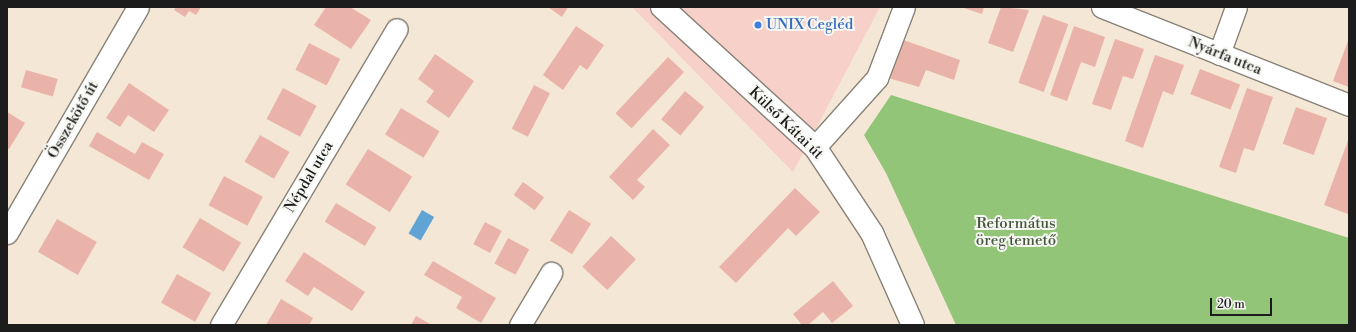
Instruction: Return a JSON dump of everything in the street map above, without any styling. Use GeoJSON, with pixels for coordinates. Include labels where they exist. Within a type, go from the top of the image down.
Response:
{"type":"FeatureCollection","features":[{"type":"Feature","properties":{"kind":"main road","name":"Külső Kátai út"},"geometry":{"type":"LineString","coordinates":[[662,7],[815,147],[872,233],[913,325]]}},
{"type":"Feature","properties":{"kind":"street","name":"Összekötő út"},"geometry":{"type":"LineString","coordinates":[[7,233],[138,7]]}},
{"type":"Feature","properties":{"kind":"street"},"geometry":{"type":"LineString","coordinates":[[815,147],[877,78],[904,7]]}},
{"type":"Feature","properties":{"kind":"street","name":"Nyárfa utca"},"geometry":{"type":"LineString","coordinates":[[1102,7],[1349,105]]}},
{"type":"Feature","properties":{"kind":"street"},"geometry":{"type":"LineString","coordinates":[[1219,54],[1236,7]]}},
{"type":"Feature","properties":{"kind":"street","name":"Népdal utca"},"geometry":{"type":"LineString","coordinates":[[221,325],[397,29]]}},
{"type":"Feature","properties":{"kind":"street"},"geometry":{"type":"LineString","coordinates":[[520,325],[551,273]]}},
{"type":"Feature","properties":{"kind":"shaded area"},"geometry":{"type":"Polygon","coordinates":[[[632,7],[880,7],[793,172],[632,7]]]}},
{"type":"Feature","properties":{"kind":"green space","name":"Református öreg temető"},"geometry":{"type":"Polygon","coordinates":[[[891,95],[1349,238],[1349,325],[956,325],[886,173],[864,135],[891,95]]]}},
{"type":"Feature","properties":{"kind":"water"},"geometry":{"type":"Polygon","coordinates":[[[422,210],[434,217],[421,240],[408,233],[422,210]]]}},
{"type":"Feature","properties":{"kind":"building"},"geometry":{"type":"Polygon","coordinates":[[[176,7],[201,7],[196,15],[189,11],[185,17],[174,10],[176,7]]]}},
{"type":"Feature","properties":{"kind":"building"},"geometry":{"type":"Polygon","coordinates":[[[326,7],[350,7],[371,20],[351,49],[314,25],[326,7]]]}},
{"type":"Feature","properties":{"kind":"building"},"geometry":{"type":"Polygon","coordinates":[[[548,7],[568,7],[562,17],[548,7]]]}},
{"type":"Feature","properties":{"kind":"building"},"geometry":{"type":"Polygon","coordinates":[[[961,7],[984,7],[982,14],[961,7]]]}},
{"type":"Feature","properties":{"kind":"building"},"geometry":{"type":"Polygon","coordinates":[[[1001,7],[1029,10],[1013,52],[988,43],[1001,7]]]}},
{"type":"Feature","properties":{"kind":"building"},"geometry":{"type":"Polygon","coordinates":[[[1043,15],[1068,24],[1044,92],[1018,83],[1043,15]]]}},
{"type":"Feature","properties":{"kind":"building"},"geometry":{"type":"Polygon","coordinates":[[[576,26],[604,45],[587,70],[580,65],[563,90],[543,75],[576,26]]]}},
{"type":"Feature","properties":{"kind":"building"},"geometry":{"type":"Polygon","coordinates":[[[1074,26],[1105,37],[1095,67],[1081,62],[1067,101],[1050,95],[1074,26]]]}},
{"type":"Feature","properties":{"kind":"building"},"geometry":{"type":"Polygon","coordinates":[[[898,38],[960,60],[954,80],[926,70],[919,87],[885,77],[898,38]]]}},
{"type":"Feature","properties":{"kind":"building"},"geometry":{"type":"Polygon","coordinates":[[[1115,39],[1144,49],[1133,79],[1123,76],[1111,110],[1092,104],[1115,39]]]}},
{"type":"Feature","properties":{"kind":"building"},"geometry":{"type":"Polygon","coordinates":[[[1349,41],[1349,87],[1333,81],[1349,41]]]}},
{"type":"Feature","properties":{"kind":"building"},"geometry":{"type":"Polygon","coordinates":[[[309,43],[340,59],[327,86],[295,70],[309,43]]]}},
{"type":"Feature","properties":{"kind":"building"},"geometry":{"type":"Polygon","coordinates":[[[435,54],[474,81],[449,118],[426,102],[434,91],[418,79],[435,54]]]}},
{"type":"Feature","properties":{"kind":"building"},"geometry":{"type":"Polygon","coordinates":[[[1155,55],[1184,65],[1173,95],[1163,91],[1143,148],[1125,141],[1155,55]]]}},
{"type":"Feature","properties":{"kind":"building"},"geometry":{"type":"Polygon","coordinates":[[[668,57],[684,72],[632,128],[615,113],[668,57]]]}},
{"type":"Feature","properties":{"kind":"building"},"geometry":{"type":"Polygon","coordinates":[[[1200,69],[1240,84],[1230,110],[1190,94],[1200,69]]]}},
{"type":"Feature","properties":{"kind":"building"},"geometry":{"type":"Polygon","coordinates":[[[26,70],[58,79],[53,96],[21,87],[26,70]]]}},
{"type":"Feature","properties":{"kind":"building"},"geometry":{"type":"Polygon","coordinates":[[[129,83],[169,110],[154,132],[128,115],[120,127],[106,118],[129,83]]]}},
{"type":"Feature","properties":{"kind":"building"},"geometry":{"type":"Polygon","coordinates":[[[534,85],[550,93],[528,137],[512,129],[534,85]]]}},
{"type":"Feature","properties":{"kind":"building"},"geometry":{"type":"Polygon","coordinates":[[[283,88],[317,106],[300,137],[267,119],[283,88]]]}},
{"type":"Feature","properties":{"kind":"building"},"geometry":{"type":"Polygon","coordinates":[[[1247,88],[1273,97],[1254,151],[1244,148],[1236,173],[1219,167],[1247,88]]]}},
{"type":"Feature","properties":{"kind":"building"},"geometry":{"type":"Polygon","coordinates":[[[685,91],[704,107],[680,135],[661,119],[685,91]]]}},
{"type":"Feature","properties":{"kind":"building"},"geometry":{"type":"Polygon","coordinates":[[[1296,107],[1327,118],[1314,155],[1283,144],[1296,107]]]}},
{"type":"Feature","properties":{"kind":"building"},"geometry":{"type":"Polygon","coordinates":[[[401,108],[440,131],[424,158],[385,135],[401,108]]]}},
{"type":"Feature","properties":{"kind":"building"},"geometry":{"type":"Polygon","coordinates":[[[7,112],[25,123],[9,149],[7,148],[7,112]]]}},
{"type":"Feature","properties":{"kind":"building"},"geometry":{"type":"Polygon","coordinates":[[[653,129],[670,145],[637,180],[645,187],[633,200],[609,177],[653,129]]]}},
{"type":"Feature","properties":{"kind":"building"},"geometry":{"type":"Polygon","coordinates":[[[97,132],[135,154],[142,142],[164,154],[149,180],[89,146],[97,132]]]}},
{"type":"Feature","properties":{"kind":"building"},"geometry":{"type":"Polygon","coordinates":[[[260,135],[289,152],[274,179],[244,162],[260,135]]]}},
{"type":"Feature","properties":{"kind":"building"},"geometry":{"type":"Polygon","coordinates":[[[1349,138],[1349,212],[1348,214],[1324,205],[1349,138]]]}},
{"type":"Feature","properties":{"kind":"building"},"geometry":{"type":"Polygon","coordinates":[[[368,149],[412,177],[390,212],[346,185],[368,149]]]}},
{"type":"Feature","properties":{"kind":"building"},"geometry":{"type":"Polygon","coordinates":[[[224,176],[263,197],[247,226],[209,205],[224,176]]]}},
{"type":"Feature","properties":{"kind":"building"},"geometry":{"type":"Polygon","coordinates":[[[523,182],[544,197],[535,210],[514,195],[523,182]]]}},
{"type":"Feature","properties":{"kind":"building"},"geometry":{"type":"Polygon","coordinates":[[[795,188],[820,212],[796,236],[788,228],[736,283],[719,267],[795,188]]]}},
{"type":"Feature","properties":{"kind":"building"},"geometry":{"type":"Polygon","coordinates":[[[336,203],[376,227],[365,246],[325,222],[336,203]]]}},
{"type":"Feature","properties":{"kind":"building"},"geometry":{"type":"Polygon","coordinates":[[[569,210],[591,224],[572,254],[550,241],[569,210]]]}},
{"type":"Feature","properties":{"kind":"building"},"geometry":{"type":"Polygon","coordinates":[[[200,218],[241,243],[224,272],[182,247],[200,218]]]}},
{"type":"Feature","properties":{"kind":"building"},"geometry":{"type":"Polygon","coordinates":[[[57,219],[97,242],[78,275],[38,252],[57,219]]]}},
{"type":"Feature","properties":{"kind":"building"},"geometry":{"type":"Polygon","coordinates":[[[485,222],[502,231],[490,253],[473,244],[485,222]]]}},
{"type":"Feature","properties":{"kind":"building"},"geometry":{"type":"Polygon","coordinates":[[[611,236],[636,259],[607,290],[582,267],[611,236]]]}},
{"type":"Feature","properties":{"kind":"building"},"geometry":{"type":"Polygon","coordinates":[[[508,238],[529,249],[516,275],[494,264],[508,238]]]}},
{"type":"Feature","properties":{"kind":"building"},"geometry":{"type":"Polygon","coordinates":[[[304,252],[365,292],[352,311],[314,287],[308,296],[285,281],[304,252]]]}},
{"type":"Feature","properties":{"kind":"building"},"geometry":{"type":"Polygon","coordinates":[[[433,261],[496,298],[481,323],[456,308],[462,297],[424,275],[433,261]]]}},
{"type":"Feature","properties":{"kind":"building"},"geometry":{"type":"Polygon","coordinates":[[[177,274],[211,293],[195,322],[161,303],[177,274]]]}},
{"type":"Feature","properties":{"kind":"building"},"geometry":{"type":"Polygon","coordinates":[[[833,281],[853,306],[832,323],[823,312],[808,325],[802,325],[793,314],[833,281]]]}},
{"type":"Feature","properties":{"kind":"building"},"geometry":{"type":"Polygon","coordinates":[[[281,299],[313,318],[309,325],[266,325],[281,299]]]}},
{"type":"Feature","properties":{"kind":"building"},"geometry":{"type":"Polygon","coordinates":[[[416,316],[432,325],[411,325],[416,316]]]}},
{"type":"Feature","properties":{"kind":"place","name":"UNIX Cegléd"},"geometry":{"type":"Point","coordinates":[758,25]}}]}
